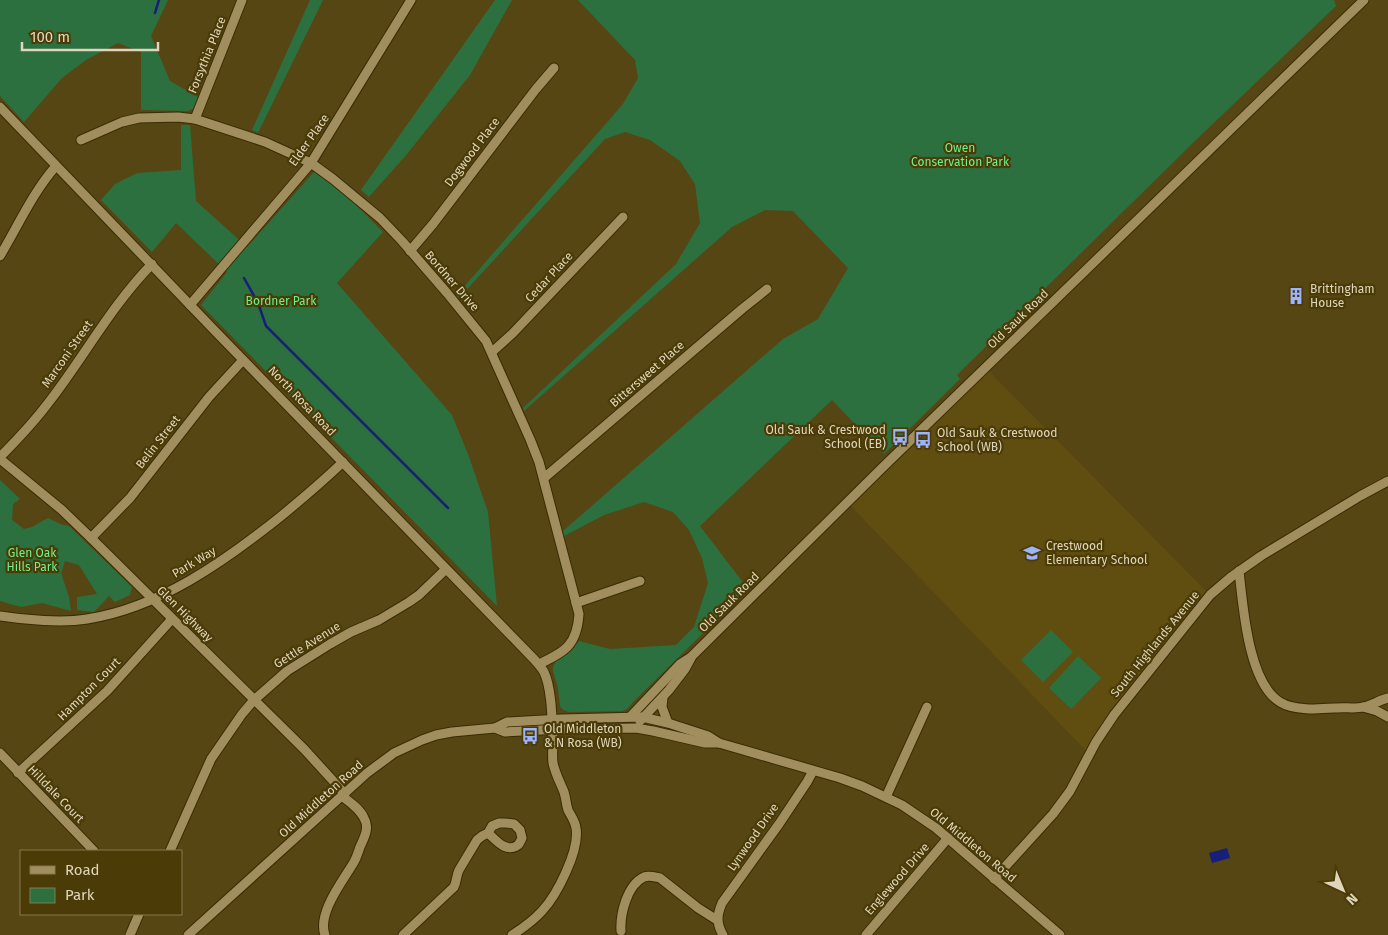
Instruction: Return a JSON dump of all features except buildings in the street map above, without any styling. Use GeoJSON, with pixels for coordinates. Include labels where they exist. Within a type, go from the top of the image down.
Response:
{"type":"FeatureCollection","features":[{"type":"Feature","properties":{"kind":"street","name":"Forsythia Place"},"geometry":{"type":"LineString","coordinates":[[195,119],[242,0]]}},
{"type":"Feature","properties":{"kind":"street","name":"Elder Place"},"geometry":{"type":"LineString","coordinates":[[190,305],[311,162],[410,0]]}},
{"type":"Feature","properties":{"kind":"street","name":"Old Sauk Road"},"geometry":{"type":"LineString","coordinates":[[630,717],[680,664],[692,657],[882,468],[1364,0]]}},
{"type":"Feature","properties":{"kind":"street","name":"Dogwood Place"},"geometry":{"type":"LineString","coordinates":[[410,250],[433,224],[554,68]]}},
{"type":"Feature","properties":{"kind":"street","name":"North Rosa Road"},"geometry":{"type":"LineString","coordinates":[[0,107],[539,664],[544,672],[548,685],[552,719],[553,762],[576,829],[574,847],[570,863],[553,897],[534,920],[512,935]]}},
{"type":"Feature","properties":{"kind":"street","name":"Bordner Drive"},"geometry":{"type":"LineString","coordinates":[[81,140],[122,122],[139,118],[178,117],[195,119],[265,142],[311,162],[380,218],[410,250],[486,341],[530,439],[544,478],[576,603],[578,625],[576,635],[567,647],[559,654],[539,664]]}},
{"type":"Feature","properties":{"kind":"street"},"geometry":{"type":"LineString","coordinates":[[0,256],[32,200],[56,166]]}},
{"type":"Feature","properties":{"kind":"street","name":"Cedar Place"},"geometry":{"type":"LineString","coordinates":[[492,352],[513,333],[623,217]]}},
{"type":"Feature","properties":{"kind":"street","name":"Marconi Street"},"geometry":{"type":"LineString","coordinates":[[0,458],[48,403],[109,315],[152,264]]}},
{"type":"Feature","properties":{"kind":"street","name":"Bittersweet Place"},"geometry":{"type":"LineString","coordinates":[[544,478],[767,289]]}},
{"type":"Feature","properties":{"kind":"street","name":"Belin Street"},"geometry":{"type":"LineString","coordinates":[[91,538],[130,498],[209,397],[243,360]]}},
{"type":"Feature","properties":{"kind":"street","name":"Glen Highway"},"geometry":{"type":"LineString","coordinates":[[0,458],[62,510],[91,538],[305,750],[364,818],[366,834],[356,860],[339,886],[325,914],[323,929],[325,935]]}},
{"type":"Feature","properties":{"kind":"street","name":"Park Way"},"geometry":{"type":"LineString","coordinates":[[0,616],[31,619],[85,619],[111,614],[153,600],[213,566],[239,548],[302,499],[344,462]]}},
{"type":"Feature","properties":{"kind":"street","name":"South Highlands Avenue"},"geometry":{"type":"LineString","coordinates":[[994,879],[1054,814],[1070,791],[1096,742],[1114,715],[1210,595],[1240,571],[1309,526],[1388,481]]}},
{"type":"Feature","properties":{"kind":"street","name":"Gettle Avenue"},"geometry":{"type":"LineString","coordinates":[[170,850],[211,759],[254,700],[287,671],[351,632],[379,620],[409,602],[446,569]]}},
{"type":"Feature","properties":{"kind":"street"},"geometry":{"type":"LineString","coordinates":[[1240,571],[1245,620],[1256,668],[1264,685],[1280,702],[1290,706],[1317,710],[1363,707],[1388,717]]}},
{"type":"Feature","properties":{"kind":"street"},"geometry":{"type":"LineString","coordinates":[[576,603],[640,581]]}},
{"type":"Feature","properties":{"kind":"street","name":"Hampton Court"},"geometry":{"type":"LineString","coordinates":[[18,773],[107,690],[172,619]]}},
{"type":"Feature","properties":{"kind":"street","name":"Old Sauk Road"},"geometry":{"type":"LineString","coordinates":[[636,728],[642,718],[663,697],[692,657]]}},
{"type":"Feature","properties":{"kind":"street"},"geometry":{"type":"LineString","coordinates":[[663,697],[662,706],[668,722]]}},
{"type":"Feature","properties":{"kind":"street"},"geometry":{"type":"LineString","coordinates":[[1363,707],[1388,698]]}},
{"type":"Feature","properties":{"kind":"street"},"geometry":{"type":"LineString","coordinates":[[886,797],[927,707]]}},
{"type":"Feature","properties":{"kind":"street"},"geometry":{"type":"LineString","coordinates":[[630,717],[636,728]]}},
{"type":"Feature","properties":{"kind":"street","name":"Old Middleton Road"},"geometry":{"type":"LineString","coordinates":[[188,935],[367,773],[380,762],[407,746],[436,735],[495,728],[507,722],[630,717],[668,722],[708,736],[719,743],[840,778],[886,797],[914,812],[948,838],[1060,935]]}},
{"type":"Feature","properties":{"kind":"street","name":"Old Middleton Road"},"geometry":{"type":"LineString","coordinates":[[495,728],[505,732],[552,729],[636,728],[653,730],[706,743],[719,743]]}},
{"type":"Feature","properties":{"kind":"street","name":"Hilldale Court"},"geometry":{"type":"LineString","coordinates":[[0,754],[93,850]]}},
{"type":"Feature","properties":{"kind":"street","name":"Lynwood Drive"},"geometry":{"type":"LineString","coordinates":[[717,920],[722,903],[779,824],[813,771]]}},
{"type":"Feature","properties":{"kind":"street"},"geometry":{"type":"LineString","coordinates":[[403,935],[454,887],[459,870],[477,840],[488,833]]}},
{"type":"Feature","properties":{"kind":"street","name":"Englewood Drive"},"geometry":{"type":"LineString","coordinates":[[866,935],[948,838]]}},
{"type":"Feature","properties":{"kind":"street"},"geometry":{"type":"LineString","coordinates":[[621,931],[621,920],[625,902],[632,889],[646,876],[653,876],[660,878],[698,908],[717,920],[718,927],[723,935]]}},
{"type":"Feature","properties":{"kind":"street"},"geometry":{"type":"LineString","coordinates":[[130,935],[139,915]]}},
{"type":"Feature","properties":{"kind":"shaded area","name":"Crestwood Elementary School"},"geometry":{"type":"Polygon","coordinates":[[[986,368],[1210,595],[1089,754],[847,502],[986,368]]]}},
{"type":"Feature","properties":{"kind":"shaded area"},"geometry":{"type":"Polygon","coordinates":[[[1227,848],[1230,858],[1212,863],[1209,853],[1227,848]]]}},
{"type":"Feature","properties":{"kind":"green space"},"geometry":{"type":"Polygon","coordinates":[[[0,0],[168,0],[151,36],[170,81],[200,98],[198,103],[194,108],[187,111],[141,110],[141,52],[118,43],[86,60],[62,78],[24,122],[0,96],[0,0]]]}},
{"type":"Feature","properties":{"kind":"green space"},"geometry":{"type":"Polygon","coordinates":[[[310,0],[323,0],[258,133],[252,130],[310,0]]]}},
{"type":"Feature","properties":{"kind":"green space"},"geometry":{"type":"Polygon","coordinates":[[[495,0],[512,0],[470,75],[407,154],[369,197],[361,190],[495,0]]]}},
{"type":"Feature","properties":{"kind":"green space","name":"Owen Conservation Park"},"geometry":{"type":"Polygon","coordinates":[[[578,0],[1334,0],[1336,6],[1196,140],[957,375],[960,379],[884,454],[832,400],[700,526],[748,589],[627,709],[622,711],[568,712],[560,706],[558,688],[553,671],[556,661],[571,651],[579,641],[610,649],[676,645],[694,627],[708,583],[702,558],[689,530],[673,512],[644,502],[604,515],[564,536],[563,531],[783,339],[818,319],[848,268],[793,211],[765,210],[732,227],[524,411],[523,408],[676,264],[700,223],[695,184],[680,161],[650,140],[625,132],[605,139],[458,299],[456,296],[623,104],[638,78],[635,60],[578,0]]]}},
{"type":"Feature","properties":{"kind":"green space","name":"Bordner Park"},"geometry":{"type":"Polygon","coordinates":[[[181,125],[190,125],[196,201],[247,247],[314,172],[346,195],[383,232],[337,283],[452,415],[488,512],[497,606],[201,305],[227,272],[176,223],[152,252],[101,200],[115,184],[137,173],[181,170],[181,125]]]}},
{"type":"Feature","properties":{"kind":"green space","name":"Glen Oak Hills Park"},"geometry":{"type":"Polygon","coordinates":[[[0,480],[20,499],[13,504],[12,520],[24,529],[32,527],[48,518],[69,526],[132,587],[130,595],[115,602],[109,596],[94,612],[77,610],[77,597],[97,594],[79,565],[65,561],[61,573],[69,597],[71,611],[42,603],[21,607],[0,601],[0,480]]]}},
{"type":"Feature","properties":{"kind":"green space"},"geometry":{"type":"Polygon","coordinates":[[[1051,630],[1073,652],[1043,682],[1021,660],[1051,630]]]}},
{"type":"Feature","properties":{"kind":"green space"},"geometry":{"type":"Polygon","coordinates":[[[1078,656],[1101,678],[1071,709],[1049,688],[1078,656]]]}},
{"type":"Feature","properties":{"kind":"waterway"},"geometry":{"type":"LineString","coordinates":[[155,13],[159,0]]}},
{"type":"Feature","properties":{"kind":"waterway"},"geometry":{"type":"LineString","coordinates":[[244,278],[258,303],[266,326],[448,508]]}},
{"type":"Feature","properties":{"kind":"place","name":"Brittingham House"},"geometry":{"type":"Point","coordinates":[1296,296]}},
{"type":"Feature","properties":{"kind":"place","name":"Old Sauk & Crestwood School (EB)"},"geometry":{"type":"Point","coordinates":[900,437]}},
{"type":"Feature","properties":{"kind":"place","name":"Old Sauk & Crestwood School (WB)"},"geometry":{"type":"Point","coordinates":[923,440]}},
{"type":"Feature","properties":{"kind":"place","name":"Crestwood Elementary School"},"geometry":{"type":"Point","coordinates":[1032,553]}},
{"type":"Feature","properties":{"kind":"place","name":"Old Middleton & N Rosa (WB)"},"geometry":{"type":"Point","coordinates":[530,736]}}]}
